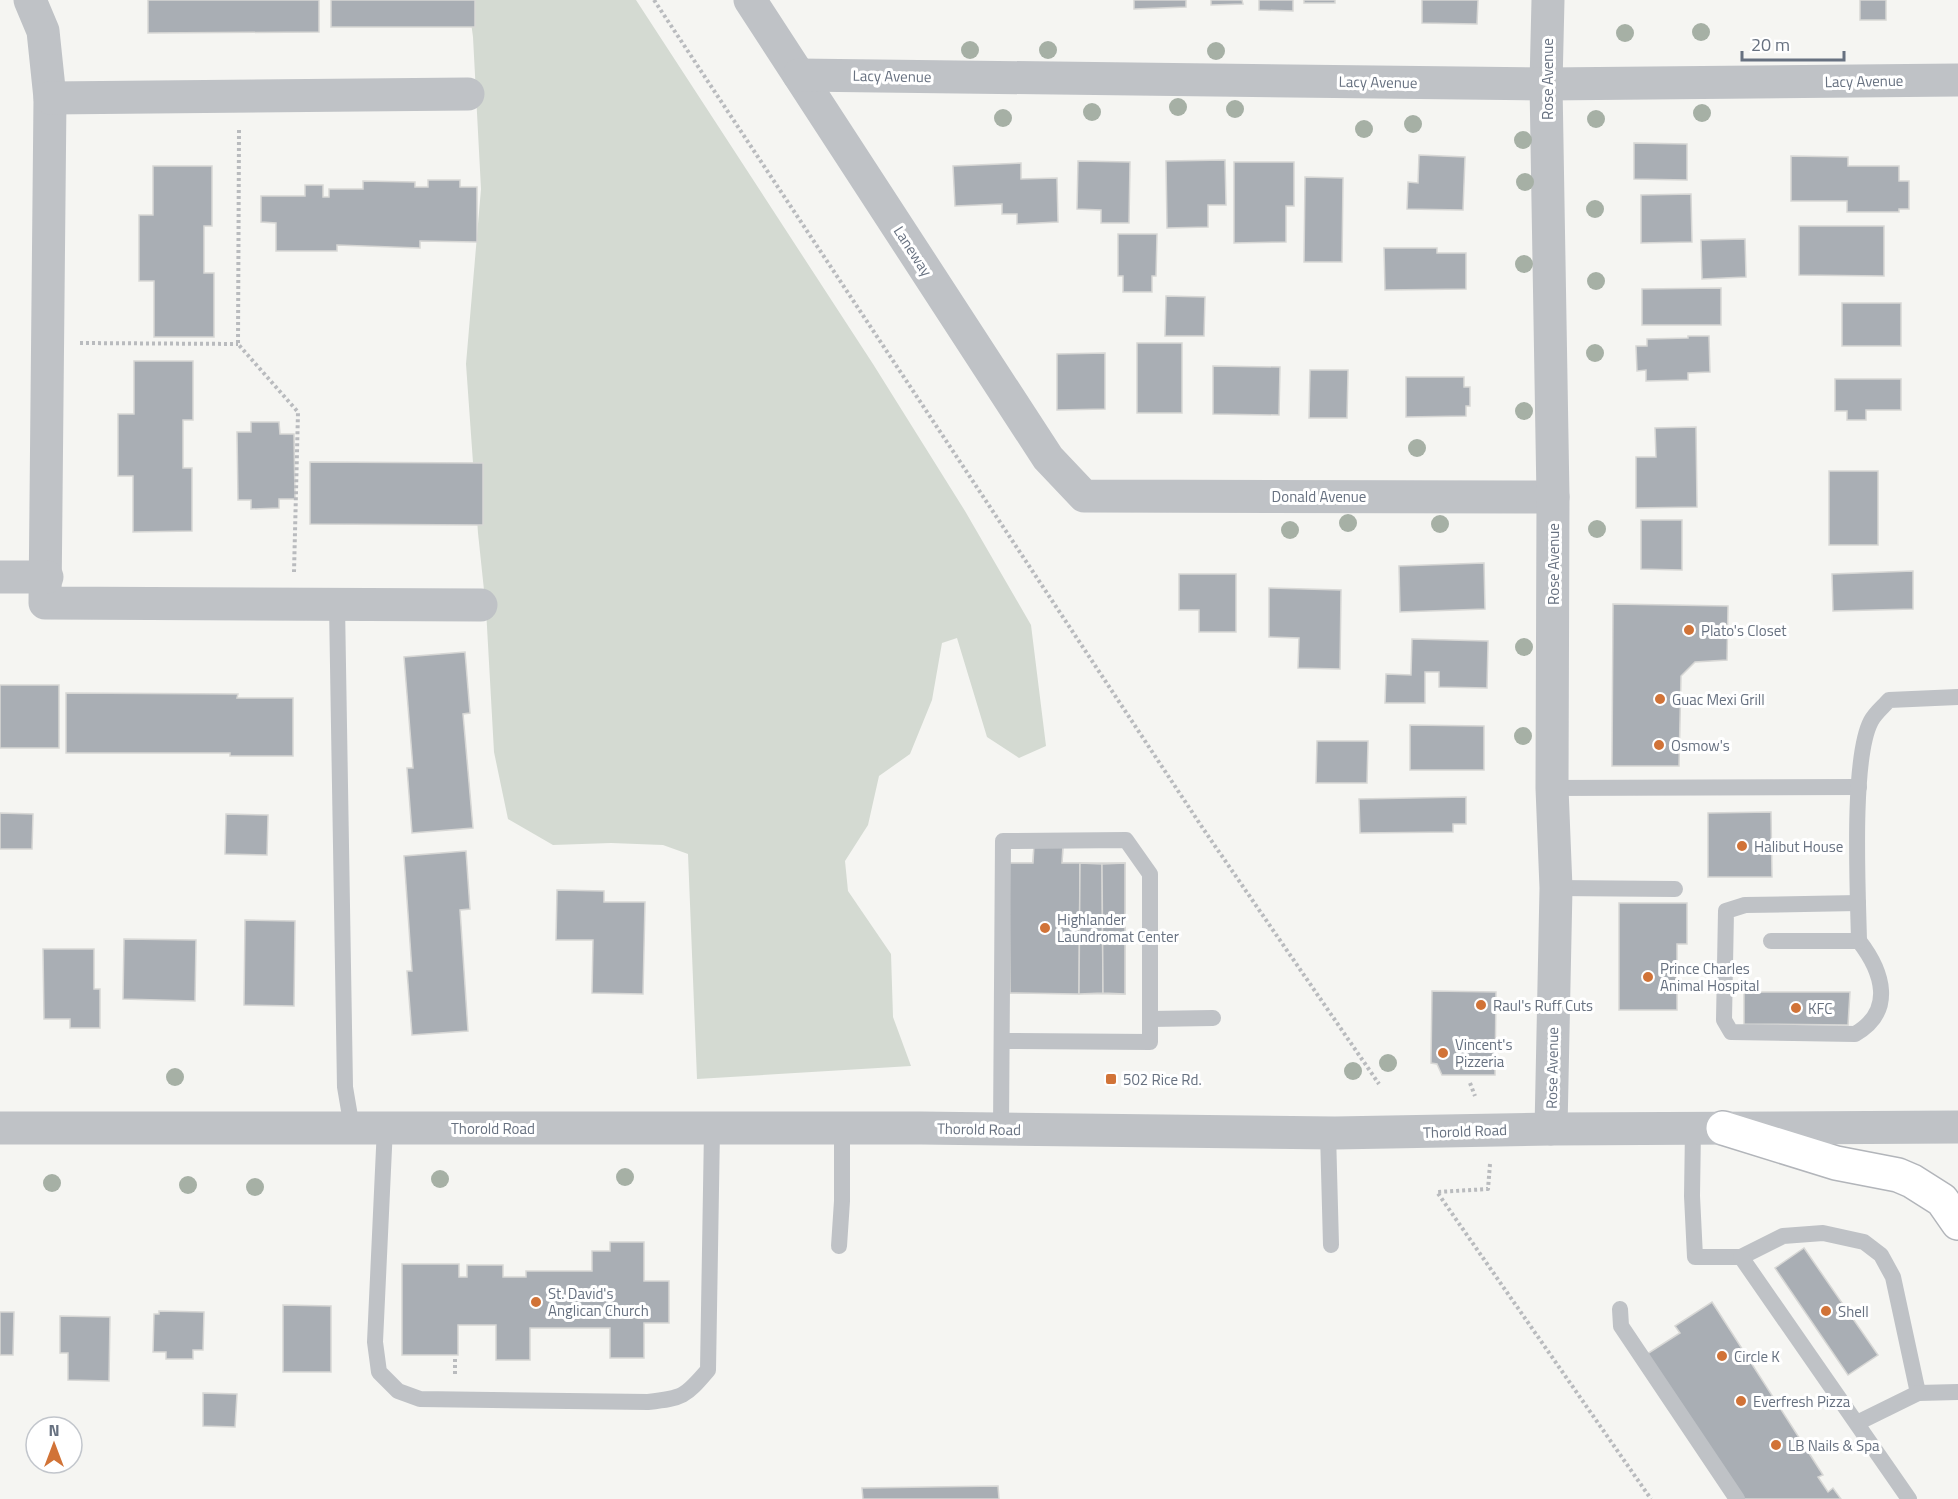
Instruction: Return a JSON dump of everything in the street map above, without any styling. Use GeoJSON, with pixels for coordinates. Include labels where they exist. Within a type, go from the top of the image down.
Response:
{"type":"FeatureCollection","features":[{"type":"Feature","properties":{"kind":"main road"},"geometry":{"type":"LineString","coordinates":[[1708,1129],[1836,1163],[1905,1178],[1942,1200],[1958,1223]]}},
{"type":"Feature","properties":{"kind":"street"},"geometry":{"type":"LineString","coordinates":[[30,0],[43,31],[50,98],[45,603],[481,605]]}},
{"type":"Feature","properties":{"kind":"street","name":"Laneway"},"geometry":{"type":"LineString","coordinates":[[750,0],[1048,458],[1084,496]]}},
{"type":"Feature","properties":{"kind":"street","name":"Rose Avenue"},"geometry":{"type":"LineString","coordinates":[[1548,0],[1546,84],[1554,497],[1552,788],[1556,888],[1551,1129]]}},
{"type":"Feature","properties":{"kind":"street","name":"Lacy Avenue"},"geometry":{"type":"LineString","coordinates":[[799,75],[1546,84],[1958,80]]}},
{"type":"Feature","properties":{"kind":"street"},"geometry":{"type":"LineString","coordinates":[[50,98],[468,94]]}},
{"type":"Feature","properties":{"kind":"street","name":"Donald Avenue"},"geometry":{"type":"LineString","coordinates":[[1084,496],[1554,497]]}},
{"type":"Feature","properties":{"kind":"street"},"geometry":{"type":"LineString","coordinates":[[0,577],[47,578]]}},
{"type":"Feature","properties":{"kind":"street","name":"Thorold Road"},"geometry":{"type":"LineString","coordinates":[[0,1128],[385,1127],[712,1130],[842,1128],[1328,1133],[1551,1129],[1958,1127]]}},
{"type":"Feature","properties":{"kind":"lane"},"geometry":{"type":"LineString","coordinates":[[337,605],[345,1087],[352,1128]]}},
{"type":"Feature","properties":{"kind":"lane"},"geometry":{"type":"LineString","coordinates":[[1858,903],[1745,905],[1726,911],[1724,1020],[1731,1032],[1855,1034],[1870,1026],[1881,1004],[1880,975],[1872,958],[1859,941],[1862,752],[1871,720],[1889,700],[1958,697]]}},
{"type":"Feature","properties":{"kind":"lane"},"geometry":{"type":"LineString","coordinates":[[1552,788],[1860,787]]}},
{"type":"Feature","properties":{"kind":"lane"},"geometry":{"type":"LineString","coordinates":[[1001,1129],[1003,841],[1126,840],[1150,874],[1150,1042],[1002,1041]]}},
{"type":"Feature","properties":{"kind":"lane"},"geometry":{"type":"LineString","coordinates":[[1556,888],[1675,889]]}},
{"type":"Feature","properties":{"kind":"lane"},"geometry":{"type":"LineString","coordinates":[[1771,941],[1859,941]]}},
{"type":"Feature","properties":{"kind":"lane"},"geometry":{"type":"LineString","coordinates":[[1150,1019],[1213,1018]]}},
{"type":"Feature","properties":{"kind":"lane"},"geometry":{"type":"LineString","coordinates":[[385,1127],[375,1342],[379,1372],[398,1391],[420,1400],[648,1402],[679,1398],[691,1390],[708,1370],[712,1130]]}},
{"type":"Feature","properties":{"kind":"lane"},"geometry":{"type":"LineString","coordinates":[[839,1246],[842,1201],[842,1128]]}},
{"type":"Feature","properties":{"kind":"lane"},"geometry":{"type":"LineString","coordinates":[[1708,1129],[1692,1196],[1695,1257],[1741,1257],[1783,1236],[1823,1233],[1864,1242],[1881,1255],[1893,1277],[1918,1393]]}},
{"type":"Feature","properties":{"kind":"lane"},"geometry":{"type":"LineString","coordinates":[[1328,1133],[1331,1245]]}},
{"type":"Feature","properties":{"kind":"lane"},"geometry":{"type":"LineString","coordinates":[[1741,1257],[1909,1499]]}},
{"type":"Feature","properties":{"kind":"lane"},"geometry":{"type":"LineString","coordinates":[[1620,1309],[1622,1326],[1737,1499]]}},
{"type":"Feature","properties":{"kind":"lane"},"geometry":{"type":"LineString","coordinates":[[1857,1423],[1918,1393],[1958,1392]]}},
{"type":"Feature","properties":{"kind":"path"},"geometry":{"type":"LineString","coordinates":[[654,0],[1203,830],[1379,1084]]}},
{"type":"Feature","properties":{"kind":"path"},"geometry":{"type":"LineString","coordinates":[[239,97],[238,344],[297,412],[293,604]]}},
{"type":"Feature","properties":{"kind":"path"},"geometry":{"type":"LineString","coordinates":[[48,343],[238,344]]}},
{"type":"Feature","properties":{"kind":"path"},"geometry":{"type":"LineString","coordinates":[[1470,1083],[1489,1130],[1488,1189],[1437,1192],[1651,1499]]}},
{"type":"Feature","properties":{"kind":"shaded area"},"geometry":{"type":"Polygon","coordinates":[[[468,0],[636,0],[873,364],[965,511],[1031,625],[1046,746],[1019,758],[987,737],[957,638],[942,643],[932,700],[910,754],[879,776],[868,825],[845,861],[848,891],[891,954],[893,1017],[911,1066],[697,1079],[688,854],[663,845],[611,843],[553,845],[508,819],[494,752],[486,609],[466,364],[481,189],[473,37],[468,0]]]}},
{"type":"Feature","properties":{"kind":"building"},"geometry":{"type":"Polygon","coordinates":[[[148,0],[319,0],[319,32],[148,33],[148,0]]]}},
{"type":"Feature","properties":{"kind":"building"},"geometry":{"type":"Polygon","coordinates":[[[331,0],[475,0],[475,27],[331,27],[331,0]]]}},
{"type":"Feature","properties":{"kind":"building"},"geometry":{"type":"Polygon","coordinates":[[[1134,0],[1186,0],[1186,7],[1134,9],[1134,0]]]}},
{"type":"Feature","properties":{"kind":"building"},"geometry":{"type":"Polygon","coordinates":[[[1211,0],[1242,0],[1243,4],[1211,5],[1211,0]]]}},
{"type":"Feature","properties":{"kind":"building"},"geometry":{"type":"Polygon","coordinates":[[[1259,0],[1293,0],[1293,11],[1259,10],[1259,0]]]}},
{"type":"Feature","properties":{"kind":"building"},"geometry":{"type":"Polygon","coordinates":[[[1304,0],[1335,0],[1335,3],[1304,3],[1304,0]]]}},
{"type":"Feature","properties":{"kind":"building"},"geometry":{"type":"Polygon","coordinates":[[[1422,0],[1478,0],[1477,24],[1422,23],[1422,0]]]}},
{"type":"Feature","properties":{"kind":"building"},"geometry":{"type":"Polygon","coordinates":[[[1860,0],[1886,0],[1886,20],[1860,20],[1860,0]]]}},
{"type":"Feature","properties":{"kind":"building"},"geometry":{"type":"Polygon","coordinates":[[[1634,143],[1687,144],[1687,180],[1634,179],[1634,143]]]}},
{"type":"Feature","properties":{"kind":"building"},"geometry":{"type":"Polygon","coordinates":[[[1419,155],[1465,157],[1463,210],[1407,209],[1408,182],[1418,183],[1419,155]]]}},
{"type":"Feature","properties":{"kind":"building"},"geometry":{"type":"Polygon","coordinates":[[[1791,156],[1848,157],[1848,166],[1899,166],[1899,181],[1909,181],[1909,209],[1899,209],[1899,212],[1847,212],[1847,201],[1791,201],[1791,156]]]}},
{"type":"Feature","properties":{"kind":"building"},"geometry":{"type":"Polygon","coordinates":[[[1225,160],[1226,205],[1208,205],[1208,227],[1167,228],[1166,161],[1225,160]]]}},
{"type":"Feature","properties":{"kind":"building"},"geometry":{"type":"Polygon","coordinates":[[[1078,161],[1130,162],[1129,223],[1101,223],[1101,210],[1077,209],[1078,161]]]}},
{"type":"Feature","properties":{"kind":"building"},"geometry":{"type":"Polygon","coordinates":[[[1234,162],[1294,162],[1294,206],[1286,206],[1286,242],[1234,243],[1234,162]]]}},
{"type":"Feature","properties":{"kind":"building"},"geometry":{"type":"Polygon","coordinates":[[[1021,163],[1021,179],[1057,178],[1058,222],[1017,224],[1017,214],[1002,214],[1002,204],[955,206],[953,166],[1021,163]]]}},
{"type":"Feature","properties":{"kind":"building"},"geometry":{"type":"Polygon","coordinates":[[[153,166],[212,166],[212,226],[204,226],[204,273],[214,273],[214,337],[154,337],[154,281],[139,281],[139,215],[153,215],[153,166]]]}},
{"type":"Feature","properties":{"kind":"building"},"geometry":{"type":"Polygon","coordinates":[[[1305,177],[1343,178],[1342,262],[1304,262],[1305,177]]]}},
{"type":"Feature","properties":{"kind":"building"},"geometry":{"type":"Polygon","coordinates":[[[428,180],[460,180],[460,187],[477,187],[477,242],[420,241],[420,248],[337,245],[337,251],[276,251],[276,223],[261,222],[261,196],[305,196],[305,185],[323,185],[323,197],[329,197],[329,189],[363,189],[363,181],[415,182],[415,187],[428,187],[428,180]]]}},
{"type":"Feature","properties":{"kind":"building"},"geometry":{"type":"Polygon","coordinates":[[[1691,194],[1692,242],[1641,243],[1641,195],[1691,194]]]}},
{"type":"Feature","properties":{"kind":"building"},"geometry":{"type":"Polygon","coordinates":[[[1799,226],[1884,226],[1884,276],[1799,275],[1799,226]]]}},
{"type":"Feature","properties":{"kind":"building"},"geometry":{"type":"Polygon","coordinates":[[[1118,234],[1157,234],[1156,276],[1152,276],[1152,292],[1123,292],[1123,276],[1118,276],[1118,234]]]}},
{"type":"Feature","properties":{"kind":"building"},"geometry":{"type":"Polygon","coordinates":[[[1745,239],[1746,277],[1702,279],[1701,240],[1745,239]]]}},
{"type":"Feature","properties":{"kind":"building"},"geometry":{"type":"Polygon","coordinates":[[[1384,248],[1437,248],[1437,253],[1466,253],[1466,289],[1385,290],[1384,248]]]}},
{"type":"Feature","properties":{"kind":"building"},"geometry":{"type":"Polygon","coordinates":[[[1721,288],[1721,325],[1642,325],[1642,289],[1721,288]]]}},
{"type":"Feature","properties":{"kind":"building"},"geometry":{"type":"Polygon","coordinates":[[[1166,296],[1205,297],[1204,336],[1165,336],[1166,296]]]}},
{"type":"Feature","properties":{"kind":"building"},"geometry":{"type":"Polygon","coordinates":[[[1842,303],[1901,303],[1901,346],[1842,346],[1842,303]]]}},
{"type":"Feature","properties":{"kind":"building"},"geometry":{"type":"Polygon","coordinates":[[[1688,336],[1709,336],[1710,372],[1688,373],[1688,380],[1646,381],[1646,370],[1637,371],[1636,346],[1647,346],[1647,339],[1688,338],[1688,336]]]}},
{"type":"Feature","properties":{"kind":"building"},"geometry":{"type":"Polygon","coordinates":[[[1137,343],[1182,343],[1182,413],[1137,413],[1137,343]]]}},
{"type":"Feature","properties":{"kind":"building"},"geometry":{"type":"Polygon","coordinates":[[[1105,353],[1105,409],[1057,410],[1057,354],[1105,353]]]}},
{"type":"Feature","properties":{"kind":"building"},"geometry":{"type":"Polygon","coordinates":[[[134,361],[193,361],[193,420],[183,420],[183,468],[192,468],[192,531],[133,532],[133,476],[118,476],[118,414],[134,414],[134,361]]]}},
{"type":"Feature","properties":{"kind":"building"},"geometry":{"type":"Polygon","coordinates":[[[1213,366],[1280,367],[1279,415],[1213,414],[1213,366]]]}},
{"type":"Feature","properties":{"kind":"building"},"geometry":{"type":"Polygon","coordinates":[[[1310,370],[1348,370],[1347,418],[1309,418],[1310,370]]]}},
{"type":"Feature","properties":{"kind":"building"},"geometry":{"type":"Polygon","coordinates":[[[1406,377],[1464,377],[1464,387],[1470,387],[1470,406],[1466,406],[1466,416],[1406,417],[1406,377]]]}},
{"type":"Feature","properties":{"kind":"building"},"geometry":{"type":"Polygon","coordinates":[[[1835,379],[1901,379],[1901,410],[1866,410],[1866,420],[1847,420],[1847,411],[1835,411],[1835,379]]]}},
{"type":"Feature","properties":{"kind":"building"},"geometry":{"type":"Polygon","coordinates":[[[251,422],[279,422],[280,434],[294,434],[295,499],[279,499],[279,508],[251,509],[251,500],[238,500],[237,432],[251,432],[251,422]]]}},
{"type":"Feature","properties":{"kind":"building"},"geometry":{"type":"Polygon","coordinates":[[[1696,427],[1697,507],[1636,508],[1636,457],[1656,457],[1655,428],[1696,427]]]}},
{"type":"Feature","properties":{"kind":"building"},"geometry":{"type":"Polygon","coordinates":[[[310,462],[483,463],[483,525],[310,524],[310,462]]]}},
{"type":"Feature","properties":{"kind":"building"},"geometry":{"type":"Polygon","coordinates":[[[1829,471],[1878,471],[1878,545],[1829,545],[1829,471]]]}},
{"type":"Feature","properties":{"kind":"building"},"geometry":{"type":"Polygon","coordinates":[[[1641,520],[1682,520],[1682,570],[1641,569],[1641,520]]]}},
{"type":"Feature","properties":{"kind":"building"},"geometry":{"type":"Polygon","coordinates":[[[1484,563],[1485,609],[1400,612],[1399,566],[1484,563]]]}},
{"type":"Feature","properties":{"kind":"building"},"geometry":{"type":"Polygon","coordinates":[[[1913,571],[1913,609],[1833,611],[1832,574],[1913,571]]]}},
{"type":"Feature","properties":{"kind":"building"},"geometry":{"type":"Polygon","coordinates":[[[1179,574],[1236,574],[1236,632],[1199,632],[1199,610],[1179,610],[1179,574]]]}},
{"type":"Feature","properties":{"kind":"building"},"geometry":{"type":"Polygon","coordinates":[[[1269,588],[1341,590],[1340,669],[1298,668],[1299,638],[1269,637],[1269,588]]]}},
{"type":"Feature","properties":{"kind":"building"},"geometry":{"type":"Polygon","coordinates":[[[1613,604],[1728,606],[1727,660],[1695,662],[1681,676],[1679,766],[1612,766],[1613,604]]]}},
{"type":"Feature","properties":{"kind":"building"},"geometry":{"type":"Polygon","coordinates":[[[1412,639],[1488,641],[1487,688],[1439,687],[1439,672],[1425,672],[1425,703],[1385,703],[1386,674],[1411,675],[1412,639]]]}},
{"type":"Feature","properties":{"kind":"building"},"geometry":{"type":"Polygon","coordinates":[[[465,652],[470,713],[463,714],[473,828],[412,833],[407,768],[413,768],[404,657],[465,652]]]}},
{"type":"Feature","properties":{"kind":"building"},"geometry":{"type":"Polygon","coordinates":[[[0,685],[59,685],[59,748],[0,748],[0,685]]]}},
{"type":"Feature","properties":{"kind":"building"},"geometry":{"type":"Polygon","coordinates":[[[66,693],[238,694],[237,698],[293,698],[293,756],[230,756],[230,753],[66,753],[66,693]]]}},
{"type":"Feature","properties":{"kind":"building"},"geometry":{"type":"Polygon","coordinates":[[[1410,725],[1484,726],[1484,770],[1410,770],[1410,725]]]}},
{"type":"Feature","properties":{"kind":"building"},"geometry":{"type":"Polygon","coordinates":[[[1317,741],[1368,741],[1367,783],[1316,783],[1317,741]]]}},
{"type":"Feature","properties":{"kind":"building"},"geometry":{"type":"Polygon","coordinates":[[[1466,797],[1466,824],[1453,824],[1453,832],[1360,833],[1359,799],[1466,797]]]}},
{"type":"Feature","properties":{"kind":"building"},"geometry":{"type":"Polygon","coordinates":[[[1771,812],[1772,877],[1708,877],[1708,813],[1771,812]]]}},
{"type":"Feature","properties":{"kind":"building"},"geometry":{"type":"Polygon","coordinates":[[[0,813],[33,814],[32,849],[0,849],[0,813]]]}},
{"type":"Feature","properties":{"kind":"building"},"geometry":{"type":"Polygon","coordinates":[[[226,814],[268,815],[267,855],[225,854],[226,814]]]}},
{"type":"Feature","properties":{"kind":"building","name":"Highlander Laundromat Center"},"geometry":{"type":"Polygon","coordinates":[[[1034,845],[1063,845],[1062,863],[1125,863],[1125,994],[1010,993],[1009,863],[1033,863],[1034,845]]]}},
{"type":"Feature","properties":{"kind":"building","name":"Highlander Laundromat Center"},"geometry":{"type":"Polygon","coordinates":[[[1034,845],[1063,845],[1062,863],[1080,863],[1079,994],[1010,993],[1009,863],[1033,863],[1034,845]]]}},
{"type":"Feature","properties":{"kind":"building"},"geometry":{"type":"Polygon","coordinates":[[[466,851],[470,909],[460,910],[468,1031],[412,1035],[407,971],[412,971],[404,856],[466,851]]]}},
{"type":"Feature","properties":{"kind":"building"},"geometry":{"type":"Polygon","coordinates":[[[1080,863],[1102,864],[1103,993],[1079,994],[1080,863]]]}},
{"type":"Feature","properties":{"kind":"building"},"geometry":{"type":"Polygon","coordinates":[[[1125,863],[1125,994],[1103,993],[1102,864],[1125,863]]]}},
{"type":"Feature","properties":{"kind":"building"},"geometry":{"type":"Polygon","coordinates":[[[557,890],[604,891],[604,902],[645,902],[643,994],[592,993],[593,940],[556,940],[557,890]]]}},
{"type":"Feature","properties":{"kind":"building","name":"Prince Charles Animal Hospital"},"geometry":{"type":"Polygon","coordinates":[[[1619,903],[1687,903],[1687,944],[1677,944],[1677,1010],[1619,1010],[1619,903]]]}},
{"type":"Feature","properties":{"kind":"building"},"geometry":{"type":"Polygon","coordinates":[[[245,920],[295,921],[294,1006],[244,1005],[245,920]]]}},
{"type":"Feature","properties":{"kind":"building"},"geometry":{"type":"Polygon","coordinates":[[[124,939],[196,940],[195,1001],[123,999],[124,939]]]}},
{"type":"Feature","properties":{"kind":"building"},"geometry":{"type":"Polygon","coordinates":[[[43,949],[94,949],[94,989],[100,989],[100,1028],[70,1028],[70,1019],[44,1019],[43,949]]]}},
{"type":"Feature","properties":{"kind":"building"},"geometry":{"type":"Polygon","coordinates":[[[1432,991],[1496,992],[1495,1075],[1442,1075],[1437,1064],[1431,1063],[1432,991]]]}},
{"type":"Feature","properties":{"kind":"building","name":"KFC"},"geometry":{"type":"Polygon","coordinates":[[[1744,992],[1850,992],[1848,1025],[1744,1024],[1744,992]]]}},
{"type":"Feature","properties":{"kind":"building","name":"St. David's Anglican Church"},"geometry":{"type":"Polygon","coordinates":[[[610,1242],[644,1242],[644,1281],[669,1281],[669,1323],[644,1323],[644,1358],[610,1358],[610,1328],[530,1328],[530,1360],[496,1360],[496,1325],[458,1325],[458,1355],[402,1355],[402,1264],[459,1264],[459,1277],[467,1277],[467,1265],[503,1265],[503,1277],[526,1277],[526,1271],[592,1271],[592,1251],[610,1251],[610,1242]]]}},
{"type":"Feature","properties":{"kind":"building","name":"Shell"},"geometry":{"type":"Polygon","coordinates":[[[1804,1248],[1878,1355],[1848,1375],[1775,1268],[1804,1248]]]}},
{"type":"Feature","properties":{"kind":"building"},"geometry":{"type":"Polygon","coordinates":[[[1712,1302],[1823,1475],[1818,1477],[1828,1492],[1833,1488],[1841,1499],[1743,1499],[1647,1354],[1680,1333],[1675,1326],[1712,1302]]]}},
{"type":"Feature","properties":{"kind":"building"},"geometry":{"type":"Polygon","coordinates":[[[283,1305],[331,1306],[331,1372],[283,1372],[283,1305]]]}},
{"type":"Feature","properties":{"kind":"building"},"geometry":{"type":"Polygon","coordinates":[[[159,1311],[204,1312],[203,1350],[193,1350],[193,1359],[166,1359],[166,1352],[153,1352],[154,1314],[159,1314],[159,1311]]]}},
{"type":"Feature","properties":{"kind":"building"},"geometry":{"type":"Polygon","coordinates":[[[0,1312],[14,1312],[13,1355],[0,1355],[0,1312]]]}},
{"type":"Feature","properties":{"kind":"building"},"geometry":{"type":"Polygon","coordinates":[[[60,1316],[110,1317],[109,1381],[68,1380],[68,1353],[60,1353],[60,1316]]]}},
{"type":"Feature","properties":{"kind":"building"},"geometry":{"type":"Polygon","coordinates":[[[203,1393],[237,1394],[235,1427],[203,1426],[203,1393]]]}},
{"type":"Feature","properties":{"kind":"building"},"geometry":{"type":"Polygon","coordinates":[[[998,1486],[999,1499],[863,1499],[862,1488],[998,1486]]]}},
{"type":"Feature","properties":{"kind":"place","name":"Plato's Closet"},"geometry":{"type":"Point","coordinates":[1689,630]}},
{"type":"Feature","properties":{"kind":"place","name":"Guac Mexi Grill"},"geometry":{"type":"Point","coordinates":[1660,699]}},
{"type":"Feature","properties":{"kind":"place","name":"Osmow's"},"geometry":{"type":"Point","coordinates":[1659,745]}},
{"type":"Feature","properties":{"kind":"place","name":"Halibut House"},"geometry":{"type":"Point","coordinates":[1742,846]}},
{"type":"Feature","properties":{"kind":"place","name":"Highlander Laundromat Center"},"geometry":{"type":"Point","coordinates":[1045,928]}},
{"type":"Feature","properties":{"kind":"place","name":"Prince Charles Animal Hospital"},"geometry":{"type":"Point","coordinates":[1648,977]}},
{"type":"Feature","properties":{"kind":"place","name":"Raul's Ruff Cuts"},"geometry":{"type":"Point","coordinates":[1481,1005]}},
{"type":"Feature","properties":{"kind":"place","name":"KFC"},"geometry":{"type":"Point","coordinates":[1796,1008]}},
{"type":"Feature","properties":{"kind":"place","name":"Vincent's Pizzeria"},"geometry":{"type":"Point","coordinates":[1443,1053]}},
{"type":"Feature","properties":{"kind":"place","name":"502 Rice Rd."},"geometry":{"type":"Point","coordinates":[1111,1079]}},
{"type":"Feature","properties":{"kind":"place","name":"St. David's Anglican Church"},"geometry":{"type":"Point","coordinates":[536,1302]}},
{"type":"Feature","properties":{"kind":"place","name":"Shell"},"geometry":{"type":"Point","coordinates":[1826,1311]}},
{"type":"Feature","properties":{"kind":"place","name":"Circle K"},"geometry":{"type":"Point","coordinates":[1722,1356]}},
{"type":"Feature","properties":{"kind":"place","name":"Everfresh Pizza"},"geometry":{"type":"Point","coordinates":[1741,1401]}},
{"type":"Feature","properties":{"kind":"place","name":"LB Nails & Spa"},"geometry":{"type":"Point","coordinates":[1776,1445]}}]}
